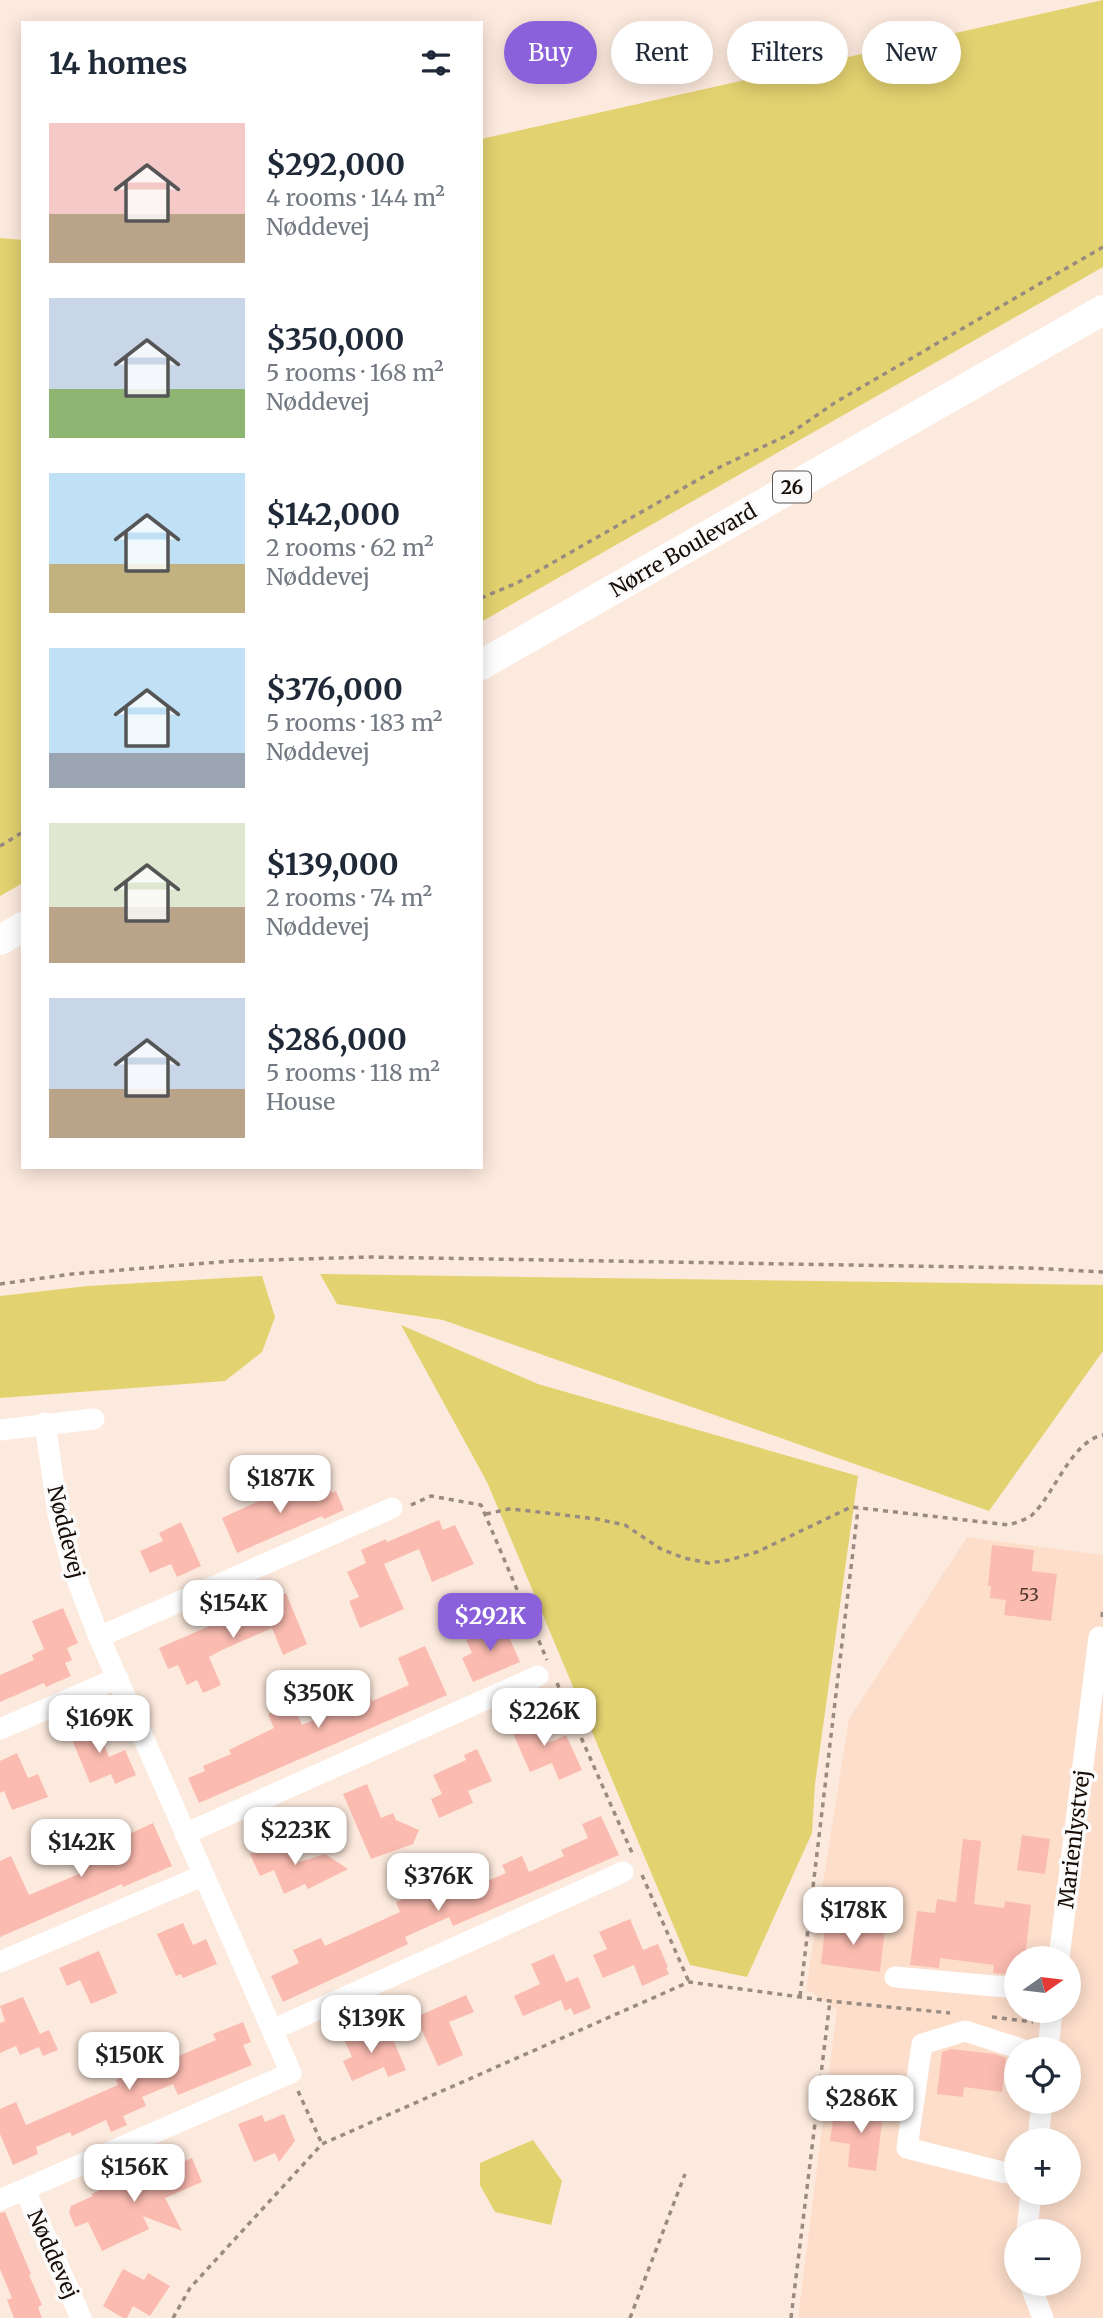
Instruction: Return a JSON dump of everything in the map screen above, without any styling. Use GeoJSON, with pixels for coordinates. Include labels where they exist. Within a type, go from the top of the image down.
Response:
{"type":"FeatureCollection","features":[{"type":"Feature","properties":{"kind":"highway","name":"Nørre Boulevard"},"geometry":{"type":"LineString","coordinates":[[483,664],[1103,310]]}},
{"type":"Feature","properties":{"kind":"highway"},"geometry":{"type":"LineString","coordinates":[[0,940],[21,928]]}},
{"type":"Feature","properties":{"kind":"street"},"geometry":{"type":"LineString","coordinates":[[0,1430],[94,1419]]}},
{"type":"Feature","properties":{"kind":"street","name":"Nøddevej"},"geometry":{"type":"LineString","coordinates":[[0,2200],[290,2073],[99,1636],[73,1569],[58,1514],[45,1423]]}},
{"type":"Feature","properties":{"kind":"street"},"geometry":{"type":"LineString","coordinates":[[99,1636],[392,1508]]}},
{"type":"Feature","properties":{"kind":"street","name":"Marienlystvej"},"geometry":{"type":"LineString","coordinates":[[1061,1946],[1096,1723],[1099,1637]]}},
{"type":"Feature","properties":{"kind":"street"},"geometry":{"type":"LineString","coordinates":[[186,1834],[549,1676]]}},
{"type":"Feature","properties":{"kind":"street"},"geometry":{"type":"LineString","coordinates":[[0,1729],[118,1678]]}},
{"type":"Feature","properties":{"kind":"street"},"geometry":{"type":"LineString","coordinates":[[272,2030],[623,1872]]}},
{"type":"Feature","properties":{"kind":"street"},"geometry":{"type":"LineString","coordinates":[[0,1962],[204,1875]]}},
{"type":"Feature","properties":{"kind":"street"},"geometry":{"type":"LineString","coordinates":[[895,1977],[1004,1987]]}},
{"type":"Feature","properties":{"kind":"street"},"geometry":{"type":"LineString","coordinates":[[1004,2044],[965,2031],[922,2044],[907,2148],[1004,2172]]}},
{"type":"Feature","properties":{"kind":"street","name":"Nøddevej"},"geometry":{"type":"LineString","coordinates":[[25,2190],[81,2318]]}},
{"type":"Feature","properties":{"kind":"street"},"geometry":{"type":"LineString","coordinates":[[1035,2296],[1043,2318]]}},
{"type":"Feature","properties":{"kind":"path"},"geometry":{"type":"LineString","coordinates":[[483,597],[516,583],[722,466],[788,435],[836,402],[1103,247]]}},
{"type":"Feature","properties":{"kind":"path"},"geometry":{"type":"LineString","coordinates":[[0,846],[21,833]]}},
{"type":"Feature","properties":{"kind":"path"},"geometry":{"type":"LineString","coordinates":[[0,1284],[72,1274],[232,1261],[371,1257],[1015,1268],[1103,1272]]}},
{"type":"Feature","properties":{"kind":"path"},"geometry":{"type":"LineString","coordinates":[[486,1514],[509,1510],[530,1511],[616,1523],[625,1525],[661,1549],[684,1558],[709,1563],[757,1552],[851,1507],[1009,1525],[1033,1516],[1081,1448],[1095,1437],[1103,1435]]}},
{"type":"Feature","properties":{"kind":"path"},"geometry":{"type":"LineString","coordinates":[[392,1508],[397,1512],[431,1496],[481,1505],[549,1676],[689,1982]]}},
{"type":"Feature","properties":{"kind":"path"},"geometry":{"type":"LineString","coordinates":[[800,1996],[858,1509]]}},
{"type":"Feature","properties":{"kind":"path"},"geometry":{"type":"LineString","coordinates":[[173,2318],[190,2288],[322,2144],[689,1982],[954,2014]]}},
{"type":"Feature","properties":{"kind":"path"},"geometry":{"type":"LineString","coordinates":[[791,2318],[830,2001]]}},
{"type":"Feature","properties":{"kind":"path"},"geometry":{"type":"LineString","coordinates":[[982,2016],[1004,2016]]}},
{"type":"Feature","properties":{"kind":"path"},"geometry":{"type":"LineString","coordinates":[[290,2073],[322,2144]]}},
{"type":"Feature","properties":{"kind":"path"},"geometry":{"type":"LineString","coordinates":[[630,2318],[685,2174]]}},
{"type":"Feature","properties":{"kind":"shaded area"},"geometry":{"type":"Polygon","coordinates":[[[1103,0],[1103,267],[483,621],[483,139],[727,84],[848,84],[848,57],[862,54],[862,84],[961,84],[961,32],[1103,0]]]}},
{"type":"Feature","properties":{"kind":"shaded area"},"geometry":{"type":"Polygon","coordinates":[[[0,238],[21,240],[21,884],[0,896],[0,238]]]}},
{"type":"Feature","properties":{"kind":"shaded area"},"geometry":{"type":"Polygon","coordinates":[[[320,1274],[1103,1285],[1103,1351],[989,1511],[443,1320],[337,1304],[320,1274]]]}},
{"type":"Feature","properties":{"kind":"shaded area"},"geometry":{"type":"Polygon","coordinates":[[[262,1276],[275,1317],[262,1352],[225,1381],[0,1398],[0,1296],[88,1286],[262,1276]]]}},
{"type":"Feature","properties":{"kind":"shaded area"},"geometry":{"type":"Polygon","coordinates":[[[401,1325],[538,1384],[858,1476],[815,1784],[812,1833],[747,1977],[690,1965],[487,1482],[401,1325]]]}},
{"type":"Feature","properties":{"kind":"shaded area"},"geometry":{"type":"Polygon","coordinates":[[[967,1537],[1103,1555],[1103,2318],[798,2318],[837,2009],[806,1989],[849,1719],[967,1537]]]}},
{"type":"Feature","properties":{"kind":"shaded area"},"geometry":{"type":"Polygon","coordinates":[[[533,2140],[562,2181],[551,2225],[495,2212],[480,2185],[480,2163],[533,2140]]]}},
{"type":"Feature","properties":{"kind":"building"},"geometry":{"type":"Polygon","coordinates":[[[328,1484],[332,1493],[336,1491],[344,1510],[324,1519],[322,1516],[237,1553],[222,1518],[291,1488],[294,1495],[328,1484]]]}},
{"type":"Feature","properties":{"kind":"building"},"geometry":{"type":"Polygon","coordinates":[[[439,1520],[443,1530],[455,1525],[474,1564],[432,1582],[419,1549],[384,1564],[404,1609],[360,1628],[349,1601],[359,1597],[347,1572],[366,1563],[361,1550],[439,1520]]]}},
{"type":"Feature","properties":{"kind":"building"},"geometry":{"type":"Polygon","coordinates":[[[181,1522],[201,1566],[177,1577],[171,1564],[150,1573],[140,1551],[163,1541],[159,1533],[181,1522]]]}},
{"type":"Feature","properties":{"kind":"building"},"geometry":{"type":"Polygon","coordinates":[[[992,1545],[1034,1550],[1032,1571],[1057,1574],[1051,1621],[1004,1615],[1006,1600],[990,1598],[991,1586],[988,1586],[992,1545]]]}},
{"type":"Feature","properties":{"kind":"building"},"geometry":{"type":"Polygon","coordinates":[[[286,1593],[307,1644],[283,1655],[272,1628],[224,1649],[209,1657],[221,1685],[203,1693],[197,1680],[187,1685],[178,1665],[168,1669],[159,1648],[286,1593]]]}},
{"type":"Feature","properties":{"kind":"building"},"geometry":{"type":"Polygon","coordinates":[[[63,1608],[78,1643],[67,1648],[72,1660],[65,1663],[71,1676],[46,1687],[44,1683],[0,1702],[0,1675],[34,1660],[32,1655],[44,1649],[32,1621],[63,1608]]]}},
{"type":"Feature","properties":{"kind":"building"},"geometry":{"type":"Polygon","coordinates":[[[503,1623],[520,1662],[473,1682],[462,1658],[472,1653],[466,1640],[503,1623]]]}},
{"type":"Feature","properties":{"kind":"building"},"geometry":{"type":"Polygon","coordinates":[[[425,1646],[447,1695],[199,1803],[188,1778],[205,1771],[203,1766],[231,1754],[229,1750],[274,1728],[268,1714],[292,1703],[302,1725],[351,1704],[349,1700],[368,1692],[372,1701],[409,1685],[398,1658],[425,1646]]]}},
{"type":"Feature","properties":{"kind":"building"},"geometry":{"type":"Polygon","coordinates":[[[535,1713],[548,1743],[566,1735],[582,1770],[559,1780],[552,1763],[530,1772],[509,1724],[535,1713]]]}},
{"type":"Feature","properties":{"kind":"building"},"geometry":{"type":"Polygon","coordinates":[[[93,1719],[109,1757],[125,1750],[136,1775],[115,1784],[111,1774],[90,1783],[68,1730],[93,1719]]]}},
{"type":"Feature","properties":{"kind":"building"},"geometry":{"type":"Polygon","coordinates":[[[477,1749],[492,1781],[468,1791],[473,1803],[439,1818],[431,1799],[442,1794],[433,1775],[466,1760],[464,1755],[477,1749]]]}},
{"type":"Feature","properties":{"kind":"building"},"geometry":{"type":"Polygon","coordinates":[[[17,1753],[28,1778],[38,1774],[48,1797],[12,1810],[4,1791],[0,1793],[0,1761],[17,1753]]]}},
{"type":"Feature","properties":{"kind":"building"},"geometry":{"type":"Polygon","coordinates":[[[367,1784],[381,1818],[393,1813],[396,1820],[419,1830],[413,1844],[371,1859],[343,1794],[367,1784]]]}},
{"type":"Feature","properties":{"kind":"building"},"geometry":{"type":"Polygon","coordinates":[[[296,1816],[303,1831],[289,1837],[282,1822],[296,1816]]]}},
{"type":"Feature","properties":{"kind":"building"},"geometry":{"type":"Polygon","coordinates":[[[601,1816],[619,1855],[453,1926],[449,1917],[405,1937],[408,1944],[283,2002],[271,1976],[299,1963],[293,1950],[321,1938],[325,1946],[400,1912],[396,1902],[447,1880],[456,1879],[461,1892],[506,1873],[502,1865],[522,1856],[529,1872],[564,1856],[561,1850],[588,1838],[582,1824],[601,1816]]]}},
{"type":"Feature","properties":{"kind":"building"},"geometry":{"type":"Polygon","coordinates":[[[153,1823],[172,1866],[123,1887],[122,1884],[0,1937],[0,1861],[11,1856],[29,1895],[86,1871],[82,1862],[95,1857],[92,1851],[153,1823]]]}},
{"type":"Feature","properties":{"kind":"building"},"geometry":{"type":"Polygon","coordinates":[[[1022,1835],[1050,1839],[1045,1874],[1017,1870],[1022,1835]]]}},
{"type":"Feature","properties":{"kind":"building"},"geometry":{"type":"Polygon","coordinates":[[[288,1838],[299,1862],[325,1854],[348,1869],[308,1889],[305,1884],[284,1894],[274,1870],[260,1876],[250,1854],[288,1838]]]}},
{"type":"Feature","properties":{"kind":"building"},"geometry":{"type":"Polygon","coordinates":[[[963,1839],[981,1841],[974,1904],[1004,1908],[1005,1901],[1031,1905],[1026,1946],[1004,1946],[1004,1974],[993,1973],[994,1965],[940,1958],[939,1968],[910,1965],[917,1911],[935,1913],[937,1899],[956,1902],[963,1839]]]}},
{"type":"Feature","properties":{"kind":"building"},"geometry":{"type":"Polygon","coordinates":[[[630,1919],[643,1950],[658,1944],[668,1967],[666,1968],[669,1974],[642,1986],[634,1965],[603,1978],[593,1955],[607,1949],[599,1932],[630,1919]]]}},
{"type":"Feature","properties":{"kind":"building"},"geometry":{"type":"Polygon","coordinates":[[[832,1922],[885,1928],[880,1972],[821,1964],[825,1928],[832,1922]]]}},
{"type":"Feature","properties":{"kind":"building"},"geometry":{"type":"Polygon","coordinates":[[[183,1923],[193,1945],[206,1939],[217,1964],[183,1978],[181,1974],[176,1976],[157,1934],[183,1923]]]}},
{"type":"Feature","properties":{"kind":"building"},"geometry":{"type":"Polygon","coordinates":[[[99,1951],[117,1993],[91,2004],[80,1980],[67,1986],[59,1968],[99,1951]]]}},
{"type":"Feature","properties":{"kind":"building"},"geometry":{"type":"Polygon","coordinates":[[[554,1954],[566,1982],[578,1977],[591,2008],[574,2015],[571,2008],[565,2011],[561,2000],[523,2016],[514,1996],[540,1984],[531,1964],[554,1954]]]}},
{"type":"Feature","properties":{"kind":"building"},"geometry":{"type":"Polygon","coordinates":[[[466,1995],[474,2012],[449,2022],[463,2055],[438,2066],[416,2017],[466,1995]]]}},
{"type":"Feature","properties":{"kind":"building"},"geometry":{"type":"Polygon","coordinates":[[[23,1997],[40,2034],[49,2030],[58,2050],[43,2056],[39,2047],[20,2055],[16,2046],[0,2053],[0,2023],[5,2021],[0,2006],[23,1997]]]}},
{"type":"Feature","properties":{"kind":"building"},"geometry":{"type":"Polygon","coordinates":[[[243,2022],[251,2042],[243,2045],[252,2065],[178,2095],[173,2084],[142,2097],[146,2106],[123,2116],[127,2125],[111,2132],[106,2120],[72,2136],[70,2132],[36,2147],[38,2154],[13,2165],[0,2134],[0,2109],[16,2102],[26,2125],[118,2085],[116,2080],[131,2073],[127,2063],[169,2045],[174,2058],[216,2040],[213,2034],[243,2022]]]}},
{"type":"Feature","properties":{"kind":"building"},"geometry":{"type":"Polygon","coordinates":[[[368,2027],[376,2044],[392,2037],[406,2070],[388,2077],[384,2067],[352,2081],[343,2061],[352,2057],[343,2037],[368,2027]]]}},
{"type":"Feature","properties":{"kind":"building"},"geometry":{"type":"Polygon","coordinates":[[[951,2049],[1004,2057],[1002,2092],[964,2087],[963,2097],[937,2094],[942,2052],[951,2049]]]}},
{"type":"Feature","properties":{"kind":"building"},"geometry":{"type":"Polygon","coordinates":[[[855,2102],[884,2105],[876,2171],[848,2167],[850,2144],[830,2141],[833,2120],[852,2123],[855,2102]]]}},
{"type":"Feature","properties":{"kind":"building"},"geometry":{"type":"Polygon","coordinates":[[[284,2114],[295,2141],[279,2162],[275,2153],[254,2162],[238,2124],[262,2115],[265,2122],[284,2114]]]}},
{"type":"Feature","properties":{"kind":"building"},"geometry":{"type":"Polygon","coordinates":[[[192,2158],[202,2182],[165,2198],[182,2231],[143,2216],[149,2229],[102,2251],[88,2222],[75,2227],[69,2212],[71,2206],[93,2196],[91,2194],[137,2174],[140,2181],[192,2158]]]}},
{"type":"Feature","properties":{"kind":"building"},"geometry":{"type":"Polygon","coordinates":[[[5,2212],[42,2305],[38,2307],[42,2318],[14,2318],[7,2300],[12,2298],[0,2269],[0,2213],[5,2212]]]}},
{"type":"Feature","properties":{"kind":"building"},"geometry":{"type":"Polygon","coordinates":[[[123,2269],[144,2280],[148,2273],[170,2286],[150,2316],[133,2306],[127,2318],[123,2318],[103,2306],[123,2269]]]}}]}
